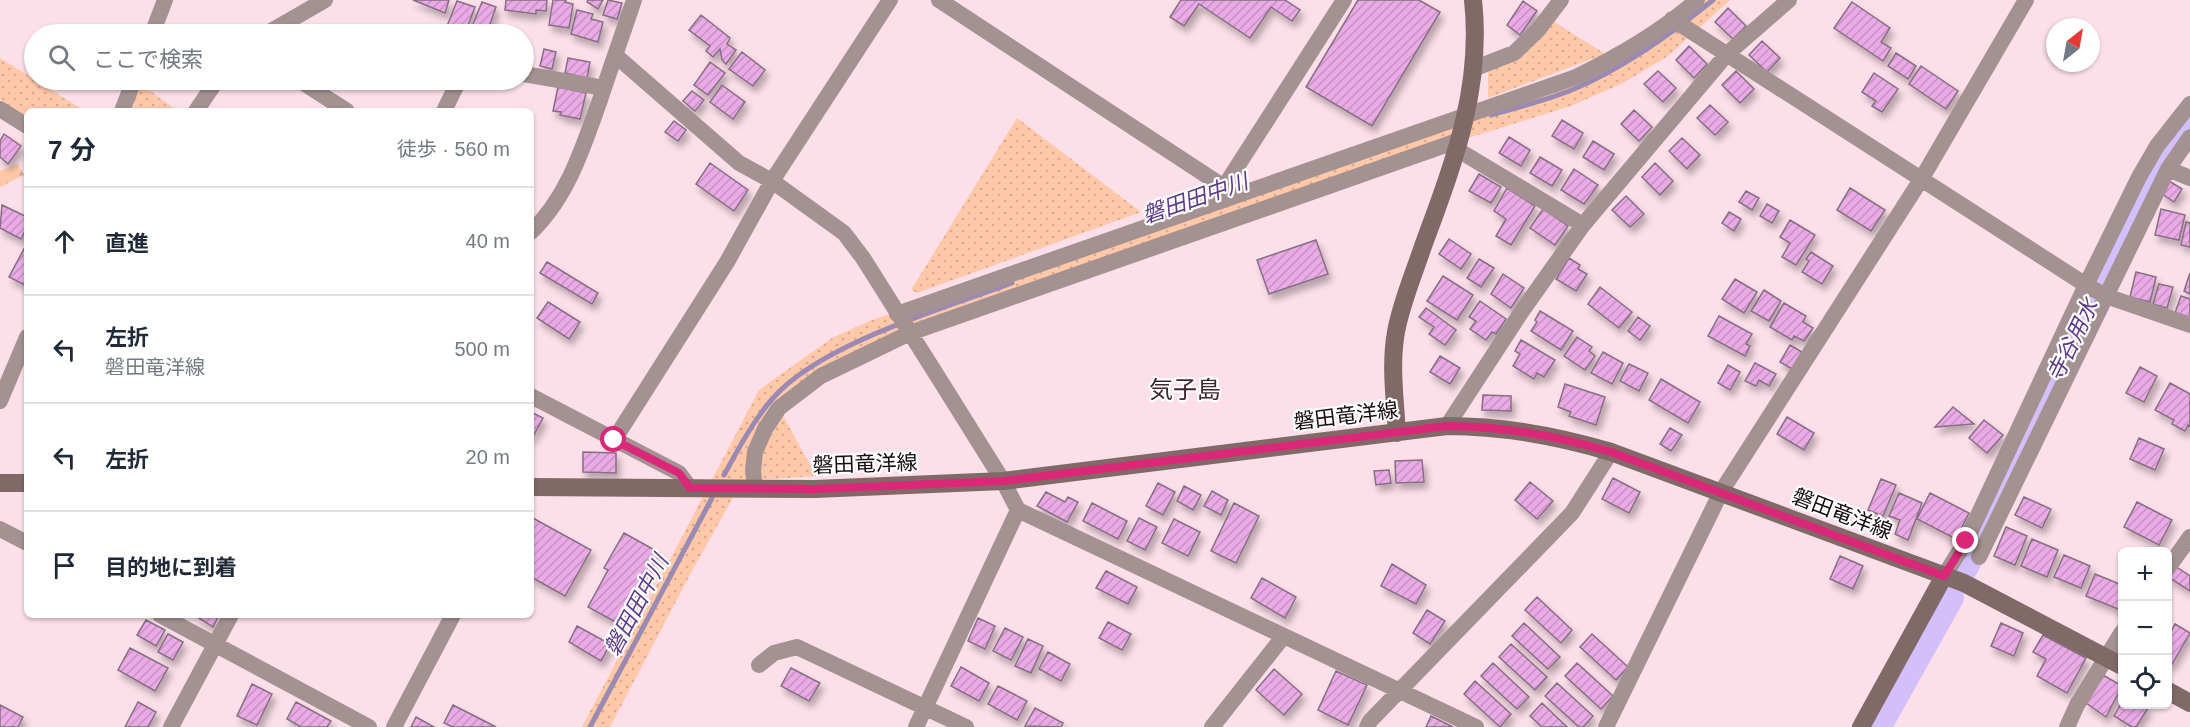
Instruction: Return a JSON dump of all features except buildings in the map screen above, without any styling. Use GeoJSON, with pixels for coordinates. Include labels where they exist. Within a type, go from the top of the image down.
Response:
{"type":"FeatureCollection","features":[{"type":"Feature","properties":{"kind":"main road"},"geometry":{"type":"LineString","coordinates":[[1397,433],[1392,359],[1396,331],[1403,304],[1462,132],[1473,69],[1475,18],[1473,0]]}},
{"type":"Feature","properties":{"kind":"main road","name":"磐田竜洋線"},"geometry":{"type":"LineString","coordinates":[[534,487],[815,489],[1003,481],[1447,426],[1480,426],[1519,430],[1570,440],[1611,452],[1964,583],[2118,664]]}},
{"type":"Feature","properties":{"kind":"main road"},"geometry":{"type":"LineString","coordinates":[[0,483],[24,483]]}},
{"type":"Feature","properties":{"kind":"main road"},"geometry":{"type":"LineString","coordinates":[[1861,727],[1944,576]]}},
{"type":"Feature","properties":{"kind":"main road"},"geometry":{"type":"LineString","coordinates":[[2172,693],[2190,703]]}},
{"type":"Feature","properties":{"kind":"street"},"geometry":{"type":"LineString","coordinates":[[156,24],[165,0]]}},
{"type":"Feature","properties":{"kind":"street"},"geometry":{"type":"LineString","coordinates":[[283,24],[325,0]]}},
{"type":"Feature","properties":{"kind":"street"},"geometry":{"type":"LineString","coordinates":[[534,229],[559,198],[575,167],[634,0]]}},
{"type":"Feature","properties":{"kind":"street"},"geometry":{"type":"LineString","coordinates":[[614,440],[727,262],[772,181],[890,0]]}},
{"type":"Feature","properties":{"kind":"street"},"geometry":{"type":"LineString","coordinates":[[939,0],[1225,193]]}},
{"type":"Feature","properties":{"kind":"street"},"geometry":{"type":"LineString","coordinates":[[1225,193],[1344,0]]}},
{"type":"Feature","properties":{"kind":"street"},"geometry":{"type":"LineString","coordinates":[[1473,69],[1514,53],[1538,30],[1561,0]]}},
{"type":"Feature","properties":{"kind":"street"},"geometry":{"type":"LineString","coordinates":[[755,489],[753,470],[755,452],[765,429],[780,408],[815,379],[910,333],[1462,132],[1624,54],[1697,0]]}},
{"type":"Feature","properties":{"kind":"street"},"geometry":{"type":"LineString","coordinates":[[1447,426],[1520,314],[1583,225],[1727,54],[1790,0]]}},
{"type":"Feature","properties":{"kind":"street"},"geometry":{"type":"LineString","coordinates":[[1606,727],[1721,492],[1922,178],[2026,0]]}},
{"type":"Feature","properties":{"kind":"street"},"geometry":{"type":"LineString","coordinates":[[1672,19],[2086,285],[2106,296],[2190,325]]}},
{"type":"Feature","properties":{"kind":"street"},"geometry":{"type":"LineString","coordinates":[[615,55],[739,163],[772,181],[844,232],[863,258],[1003,481],[1018,510],[1476,727]]}},
{"type":"Feature","properties":{"kind":"street"},"geometry":{"type":"LineString","coordinates":[[534,76],[604,88]]}},
{"type":"Feature","properties":{"kind":"street"},"geometry":{"type":"LineString","coordinates":[[123,108],[130,90]]}},
{"type":"Feature","properties":{"kind":"street"},"geometry":{"type":"LineString","coordinates":[[198,108],[210,90]]}},
{"type":"Feature","properties":{"kind":"street"},"geometry":{"type":"LineString","coordinates":[[314,90],[342,108]]}},
{"type":"Feature","properties":{"kind":"street"},"geometry":{"type":"LineString","coordinates":[[445,108],[454,90]]}},
{"type":"Feature","properties":{"kind":"street"},"geometry":{"type":"LineString","coordinates":[[1944,576],[1966,541],[2086,285],[2151,157],[2190,104]]}},
{"type":"Feature","properties":{"kind":"street"},"geometry":{"type":"LineString","coordinates":[[0,109],[24,124]]}},
{"type":"Feature","properties":{"kind":"street"},"geometry":{"type":"LineString","coordinates":[[897,314],[1225,193],[1462,132]]}},
{"type":"Feature","properties":{"kind":"street"},"geometry":{"type":"LineString","coordinates":[[1462,132],[1583,225]]}},
{"type":"Feature","properties":{"kind":"street"},"geometry":{"type":"LineString","coordinates":[[1979,557],[2168,169],[2190,136]]}},
{"type":"Feature","properties":{"kind":"street"},"geometry":{"type":"LineString","coordinates":[[2168,169],[2190,178]]}},
{"type":"Feature","properties":{"kind":"street"},"geometry":{"type":"LineString","coordinates":[[0,401],[24,344]]}},
{"type":"Feature","properties":{"kind":"street"},"geometry":{"type":"LineString","coordinates":[[534,398],[679,473],[690,488]]}},
{"type":"Feature","properties":{"kind":"street"},"geometry":{"type":"LineString","coordinates":[[1367,727],[1398,692],[1572,513],[1611,452]]}},
{"type":"Feature","properties":{"kind":"street"},"geometry":{"type":"LineString","coordinates":[[916,727],[1018,510]]}},
{"type":"Feature","properties":{"kind":"street"},"geometry":{"type":"LineString","coordinates":[[0,529],[24,541]]}},
{"type":"Feature","properties":{"kind":"street"},"geometry":{"type":"LineString","coordinates":[[2172,563],[2189,541]]}},
{"type":"Feature","properties":{"kind":"street"},"geometry":{"type":"LineString","coordinates":[[166,618],[369,727]]}},
{"type":"Feature","properties":{"kind":"street"},"geometry":{"type":"LineString","coordinates":[[171,727],[229,618]]}},
{"type":"Feature","properties":{"kind":"street"},"geometry":{"type":"LineString","coordinates":[[394,727],[451,618]]}},
{"type":"Feature","properties":{"kind":"street"},"geometry":{"type":"LineString","coordinates":[[1216,726],[1283,637]]}},
{"type":"Feature","properties":{"kind":"street"},"geometry":{"type":"LineString","coordinates":[[2067,727],[2077,705],[2118,638]]}},
{"type":"Feature","properties":{"kind":"street"},"geometry":{"type":"LineString","coordinates":[[759,665],[774,653],[797,647],[966,727]]}},
{"type":"Feature","properties":{"kind":"green space"},"geometry":{"type":"Polygon","coordinates":[[[1697,0],[1730,0],[1668,56],[1623,83],[1571,106],[1455,142],[935,318],[779,408],[816,476],[754,480],[738,489],[694,567],[610,727],[582,727],[759,390],[832,338],[872,320],[1014,273],[1576,77],[1697,0]]]}},
{"type":"Feature","properties":{"kind":"green space"},"geometry":{"type":"Polygon","coordinates":[[[1548,18],[1605,54],[1488,98],[1488,63],[1548,18]]]}},
{"type":"Feature","properties":{"kind":"green space"},"geometry":{"type":"Polygon","coordinates":[[[0,58],[24,73],[24,90],[51,90],[80,108],[24,108],[24,116],[0,99],[0,58]]]}},
{"type":"Feature","properties":{"kind":"green space"},"geometry":{"type":"Polygon","coordinates":[[[131,90],[149,90],[174,108],[123,108],[131,90]]]}},
{"type":"Feature","properties":{"kind":"green space"},"geometry":{"type":"Polygon","coordinates":[[[1017,118],[1141,212],[917,293],[911,290],[1017,118]]]}},
{"type":"Feature","properties":{"kind":"green space"},"geometry":{"type":"Polygon","coordinates":[[[18,164],[24,175],[0,187],[0,171],[18,164]]]}},
{"type":"Feature","properties":{"kind":"waterway","name":"磐田田中川"},"geometry":{"type":"LineString","coordinates":[[1491,115],[1554,97],[1611,71],[1680,26],[1713,0]]}},
{"type":"Feature","properties":{"kind":"waterway","name":"寺谷用水"},"geometry":{"type":"LineString","coordinates":[[1964,566],[2155,166],[2190,120]]}},
{"type":"Feature","properties":{"kind":"waterway","name":"磐田田中川"},"geometry":{"type":"LineString","coordinates":[[724,475],[766,407],[794,379],[851,344],[919,316],[1012,283]]}},
{"type":"Feature","properties":{"kind":"waterway","name":"磐田田中川"},"geometry":{"type":"LineString","coordinates":[[590,727],[712,498]]}},
{"type":"Feature","properties":{"kind":"waterway","name":"寺谷用水"},"geometry":{"type":"LineString","coordinates":[[1876,727],[1949,597]]}},
{"type":"Feature","properties":{"kind":"district","name":"気子島"},"geometry":{"type":"Point","coordinates":[1185,390]}},
{"type":"Feature","properties":{"kind":"route"},"geometry":{"type":"LineString","coordinates":[[614,440],[679,473],[690,488],[815,489],[1003,481],[1447,426],[1480,426],[1519,430],[1570,440],[1611,452],[1944,576],[1966,541]]}}]}
